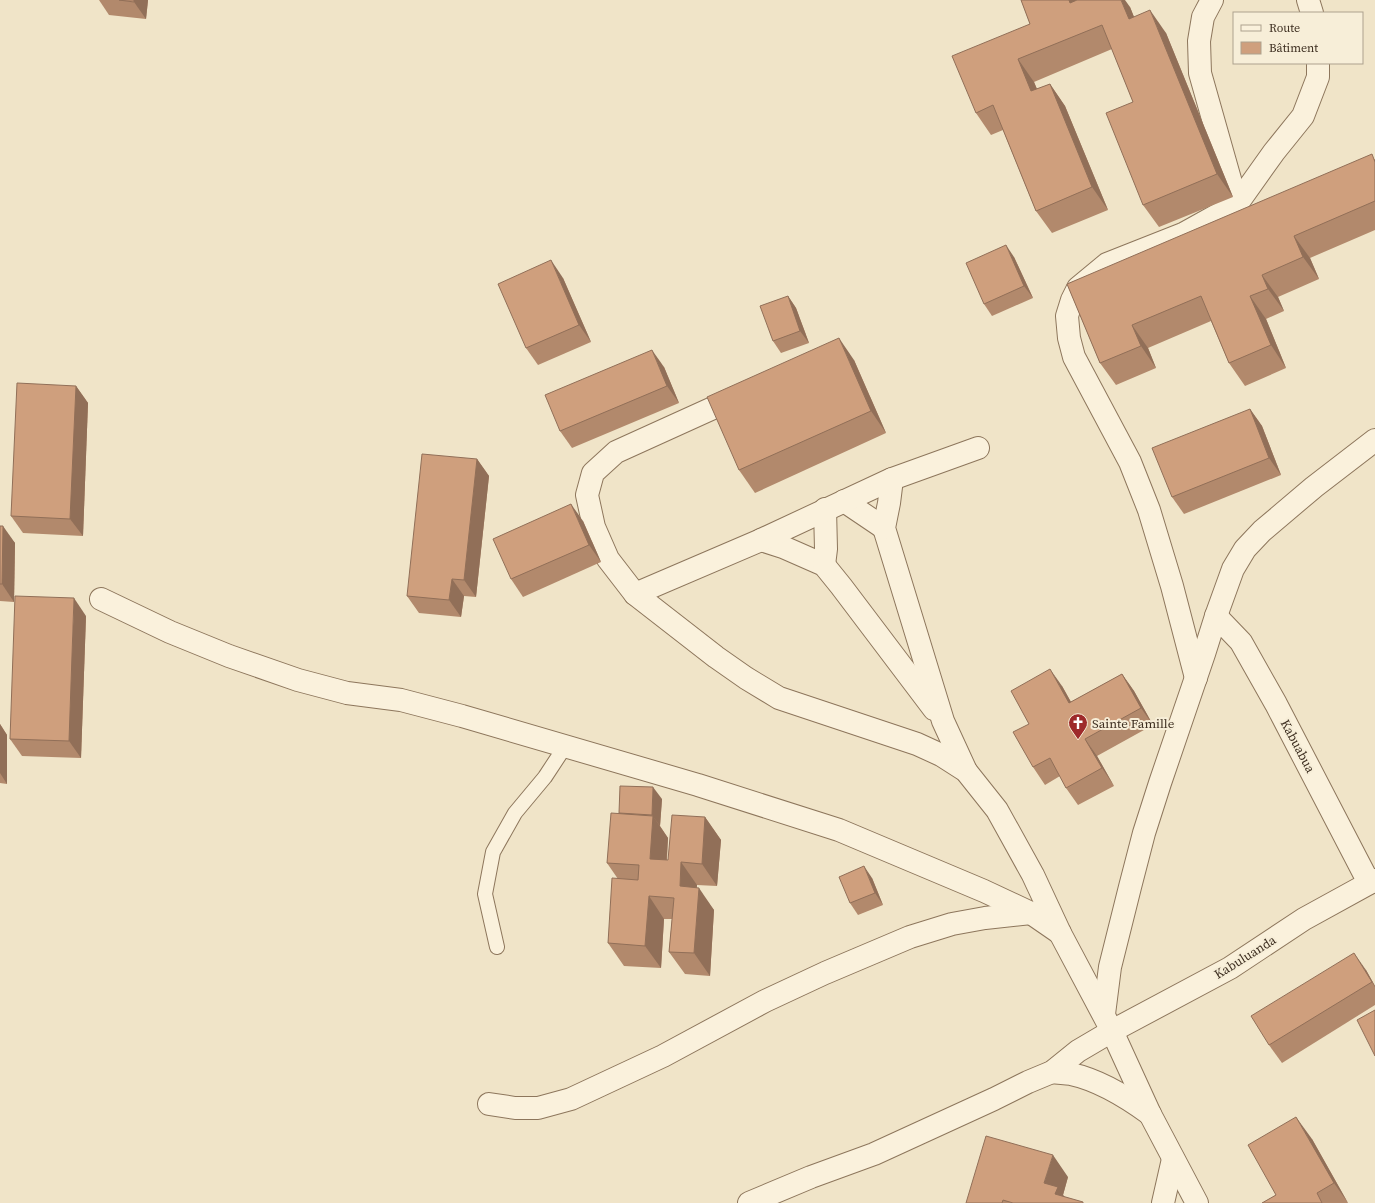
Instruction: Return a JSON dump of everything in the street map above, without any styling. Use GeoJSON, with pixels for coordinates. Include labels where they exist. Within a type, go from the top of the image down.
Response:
{"type":"FeatureCollection","features":[{"type":"Feature","properties":{"kind":"street"},"geometry":{"type":"LineString","coordinates":[[1212,0],[1203,17],[1199,41],[1200,73],[1237,204]]}},
{"type":"Feature","properties":{"kind":"street"},"geometry":{"type":"LineString","coordinates":[[1308,0],[1312,12]]}},
{"type":"Feature","properties":{"kind":"street"},"geometry":{"type":"LineString","coordinates":[[1196,678],[1172,586],[1149,510],[1130,462],[1074,357],[1069,338],[1067,316],[1078,288],[1107,264],[1183,234],[1237,204],[1274,152],[1303,116],[1318,77],[1318,64]]}},
{"type":"Feature","properties":{"kind":"street"},"geometry":{"type":"LineString","coordinates":[[713,408],[616,452],[593,473],[587,495],[594,527],[608,559],[635,594],[716,657],[746,678],[779,698],[917,744],[941,755],[966,771]]}},
{"type":"Feature","properties":{"kind":"street"},"geometry":{"type":"LineString","coordinates":[[1108,1022],[1112,960],[1144,833],[1233,569],[1245,548],[1262,530],[1375,440]]}},
{"type":"Feature","properties":{"kind":"street"},"geometry":{"type":"LineString","coordinates":[[635,594],[761,540],[892,479],[978,448]]}},
{"type":"Feature","properties":{"kind":"street"},"geometry":{"type":"LineString","coordinates":[[892,479],[884,528],[943,721],[966,771],[997,810],[1033,875],[1060,933],[1108,1022],[1150,1114],[1197,1203]]}},
{"type":"Feature","properties":{"kind":"street"},"geometry":{"type":"LineString","coordinates":[[834,505],[884,528]]}},
{"type":"Feature","properties":{"kind":"street"},"geometry":{"type":"LineString","coordinates":[[824,565],[834,505]]}},
{"type":"Feature","properties":{"kind":"street"},"geometry":{"type":"LineString","coordinates":[[761,540],[783,547],[824,565],[943,721]]}},
{"type":"Feature","properties":{"kind":"street"},"geometry":{"type":"LineString","coordinates":[[101,599],[170,632],[230,656],[298,680],[347,693],[401,700],[566,745],[838,830],[984,891],[1031,913],[1060,933]]}},
{"type":"Feature","properties":{"kind":"street","name":"Kabuabua"},"geometry":{"type":"LineString","coordinates":[[1216,616],[1241,642],[1372,881]]}},
{"type":"Feature","properties":{"kind":"street"},"geometry":{"type":"LineString","coordinates":[[1204,654],[1223,650],[1241,642]]}},
{"type":"Feature","properties":{"kind":"street","name":"Kabuluanda"},"geometry":{"type":"LineString","coordinates":[[1052,1072],[1078,1051],[1108,1022],[1230,968],[1304,919],[1372,881]]}},
{"type":"Feature","properties":{"kind":"street"},"geometry":{"type":"LineString","coordinates":[[489,1104],[514,1108],[538,1108],[571,1099],[663,1056],[765,1001],[825,973],[910,937],[952,924],[984,918],[1031,913]]}},
{"type":"Feature","properties":{"kind":"street"},"geometry":{"type":"LineString","coordinates":[[749,1203],[811,1177],[874,1154],[1052,1072],[1072,1075],[1092,1081],[1130,1100],[1150,1114]]}},
{"type":"Feature","properties":{"kind":"street"},"geometry":{"type":"LineString","coordinates":[[1164,1203],[1173,1158]]}},
{"type":"Feature","properties":{"kind":"lane"},"geometry":{"type":"LineString","coordinates":[[497,947],[485,894],[493,852],[515,813],[545,777],[566,745]]}},
{"type":"Feature","properties":{"kind":"building"},"geometry":{"type":"Polygon","coordinates":[[[119,0],[134,0],[134,2],[119,0]]]}},
{"type":"Feature","properties":{"kind":"building"},"geometry":{"type":"Polygon","coordinates":[[[1021,0],[1069,0],[1070,3],[1077,0],[1121,0],[1129,19],[1150,10],[1217,174],[1143,205],[1106,113],[1133,102],[1102,25],[1018,59],[1031,91],[1050,84],[1092,187],[1036,211],[993,105],[976,113],[952,56],[1030,24],[1021,0]]]}},
{"type":"Feature","properties":{"kind":"building"},"geometry":{"type":"Polygon","coordinates":[[[1372,154],[1375,162],[1375,201],[1294,236],[1303,257],[1262,275],[1268,289],[1250,296],[1271,345],[1229,363],[1201,296],[1132,325],[1141,346],[1100,363],[1067,284],[1372,154]]]}},
{"type":"Feature","properties":{"kind":"building"},"geometry":{"type":"Polygon","coordinates":[[[1006,245],[1024,286],[984,304],[966,263],[1006,245]]]}},
{"type":"Feature","properties":{"kind":"building"},"geometry":{"type":"Polygon","coordinates":[[[551,260],[579,325],[526,348],[498,284],[551,260]]]}},
{"type":"Feature","properties":{"kind":"building"},"geometry":{"type":"Polygon","coordinates":[[[788,296],[800,331],[773,341],[760,306],[788,296]]]}},
{"type":"Feature","properties":{"kind":"building"},"geometry":{"type":"Polygon","coordinates":[[[839,338],[871,411],[739,470],[707,397],[839,338]]]}},
{"type":"Feature","properties":{"kind":"building"},"geometry":{"type":"Polygon","coordinates":[[[652,350],[667,386],[560,431],[545,395],[652,350]]]}},
{"type":"Feature","properties":{"kind":"building"},"geometry":{"type":"Polygon","coordinates":[[[17,383],[76,386],[70,519],[11,516],[17,383]]]}},
{"type":"Feature","properties":{"kind":"building"},"geometry":{"type":"Polygon","coordinates":[[[1250,409],[1269,458],[1172,497],[1152,448],[1250,409]]]}},
{"type":"Feature","properties":{"kind":"building"},"geometry":{"type":"Polygon","coordinates":[[[422,454],[477,459],[464,580],[452,579],[449,600],[407,596],[422,454]]]}},
{"type":"Feature","properties":{"kind":"building"},"geometry":{"type":"Polygon","coordinates":[[[571,504],[589,545],[511,579],[493,539],[571,504]]]}},
{"type":"Feature","properties":{"kind":"building"},"geometry":{"type":"Polygon","coordinates":[[[0,526],[3,526],[2,584],[0,584],[0,526]]]}},
{"type":"Feature","properties":{"kind":"building"},"geometry":{"type":"Polygon","coordinates":[[[15,596],[74,598],[69,741],[10,739],[15,596]]]}},
{"type":"Feature","properties":{"kind":"building"},"geometry":{"type":"Polygon","coordinates":[[[1050,669],[1069,703],[1122,674],[1141,708],[1085,739],[1102,768],[1066,788],[1050,758],[1033,767],[1013,732],[1029,724],[1011,691],[1050,669]]]}},
{"type":"Feature","properties":{"kind":"building"},"geometry":{"type":"Polygon","coordinates":[[[620,786],[653,787],[652,815],[619,813],[620,786]]]}},
{"type":"Feature","properties":{"kind":"building"},"geometry":{"type":"Polygon","coordinates":[[[611,813],[653,816],[650,859],[668,860],[672,815],[705,817],[702,864],[681,862],[680,886],[699,888],[694,953],[669,952],[674,898],[649,896],[645,946],[608,943],[612,878],[638,880],[639,865],[607,863],[611,813]]]}},
{"type":"Feature","properties":{"kind":"building"},"geometry":{"type":"Polygon","coordinates":[[[864,866],[875,893],[850,903],[839,877],[864,866]]]}},
{"type":"Feature","properties":{"kind":"building"},"geometry":{"type":"Polygon","coordinates":[[[1354,953],[1372,982],[1269,1045],[1251,1016],[1354,953]]]}},
{"type":"Feature","properties":{"kind":"building"},"geometry":{"type":"Polygon","coordinates":[[[1375,1010],[1375,1056],[1357,1020],[1375,1010]]]}},
{"type":"Feature","properties":{"kind":"building"},"geometry":{"type":"Polygon","coordinates":[[[1296,1117],[1334,1183],[1317,1193],[1322,1203],[1262,1203],[1276,1195],[1248,1145],[1296,1117]]]}},
{"type":"Feature","properties":{"kind":"building"},"geometry":{"type":"Polygon","coordinates":[[[986,1136],[1053,1155],[1044,1183],[1058,1187],[1055,1194],[1083,1203],[1013,1203],[1003,1200],[1002,1203],[966,1203],[986,1136]]]}},
{"type":"Feature","properties":{"kind":"place","name":"Sainte Famille"},"geometry":{"type":"Point","coordinates":[1078,740]}}]}
